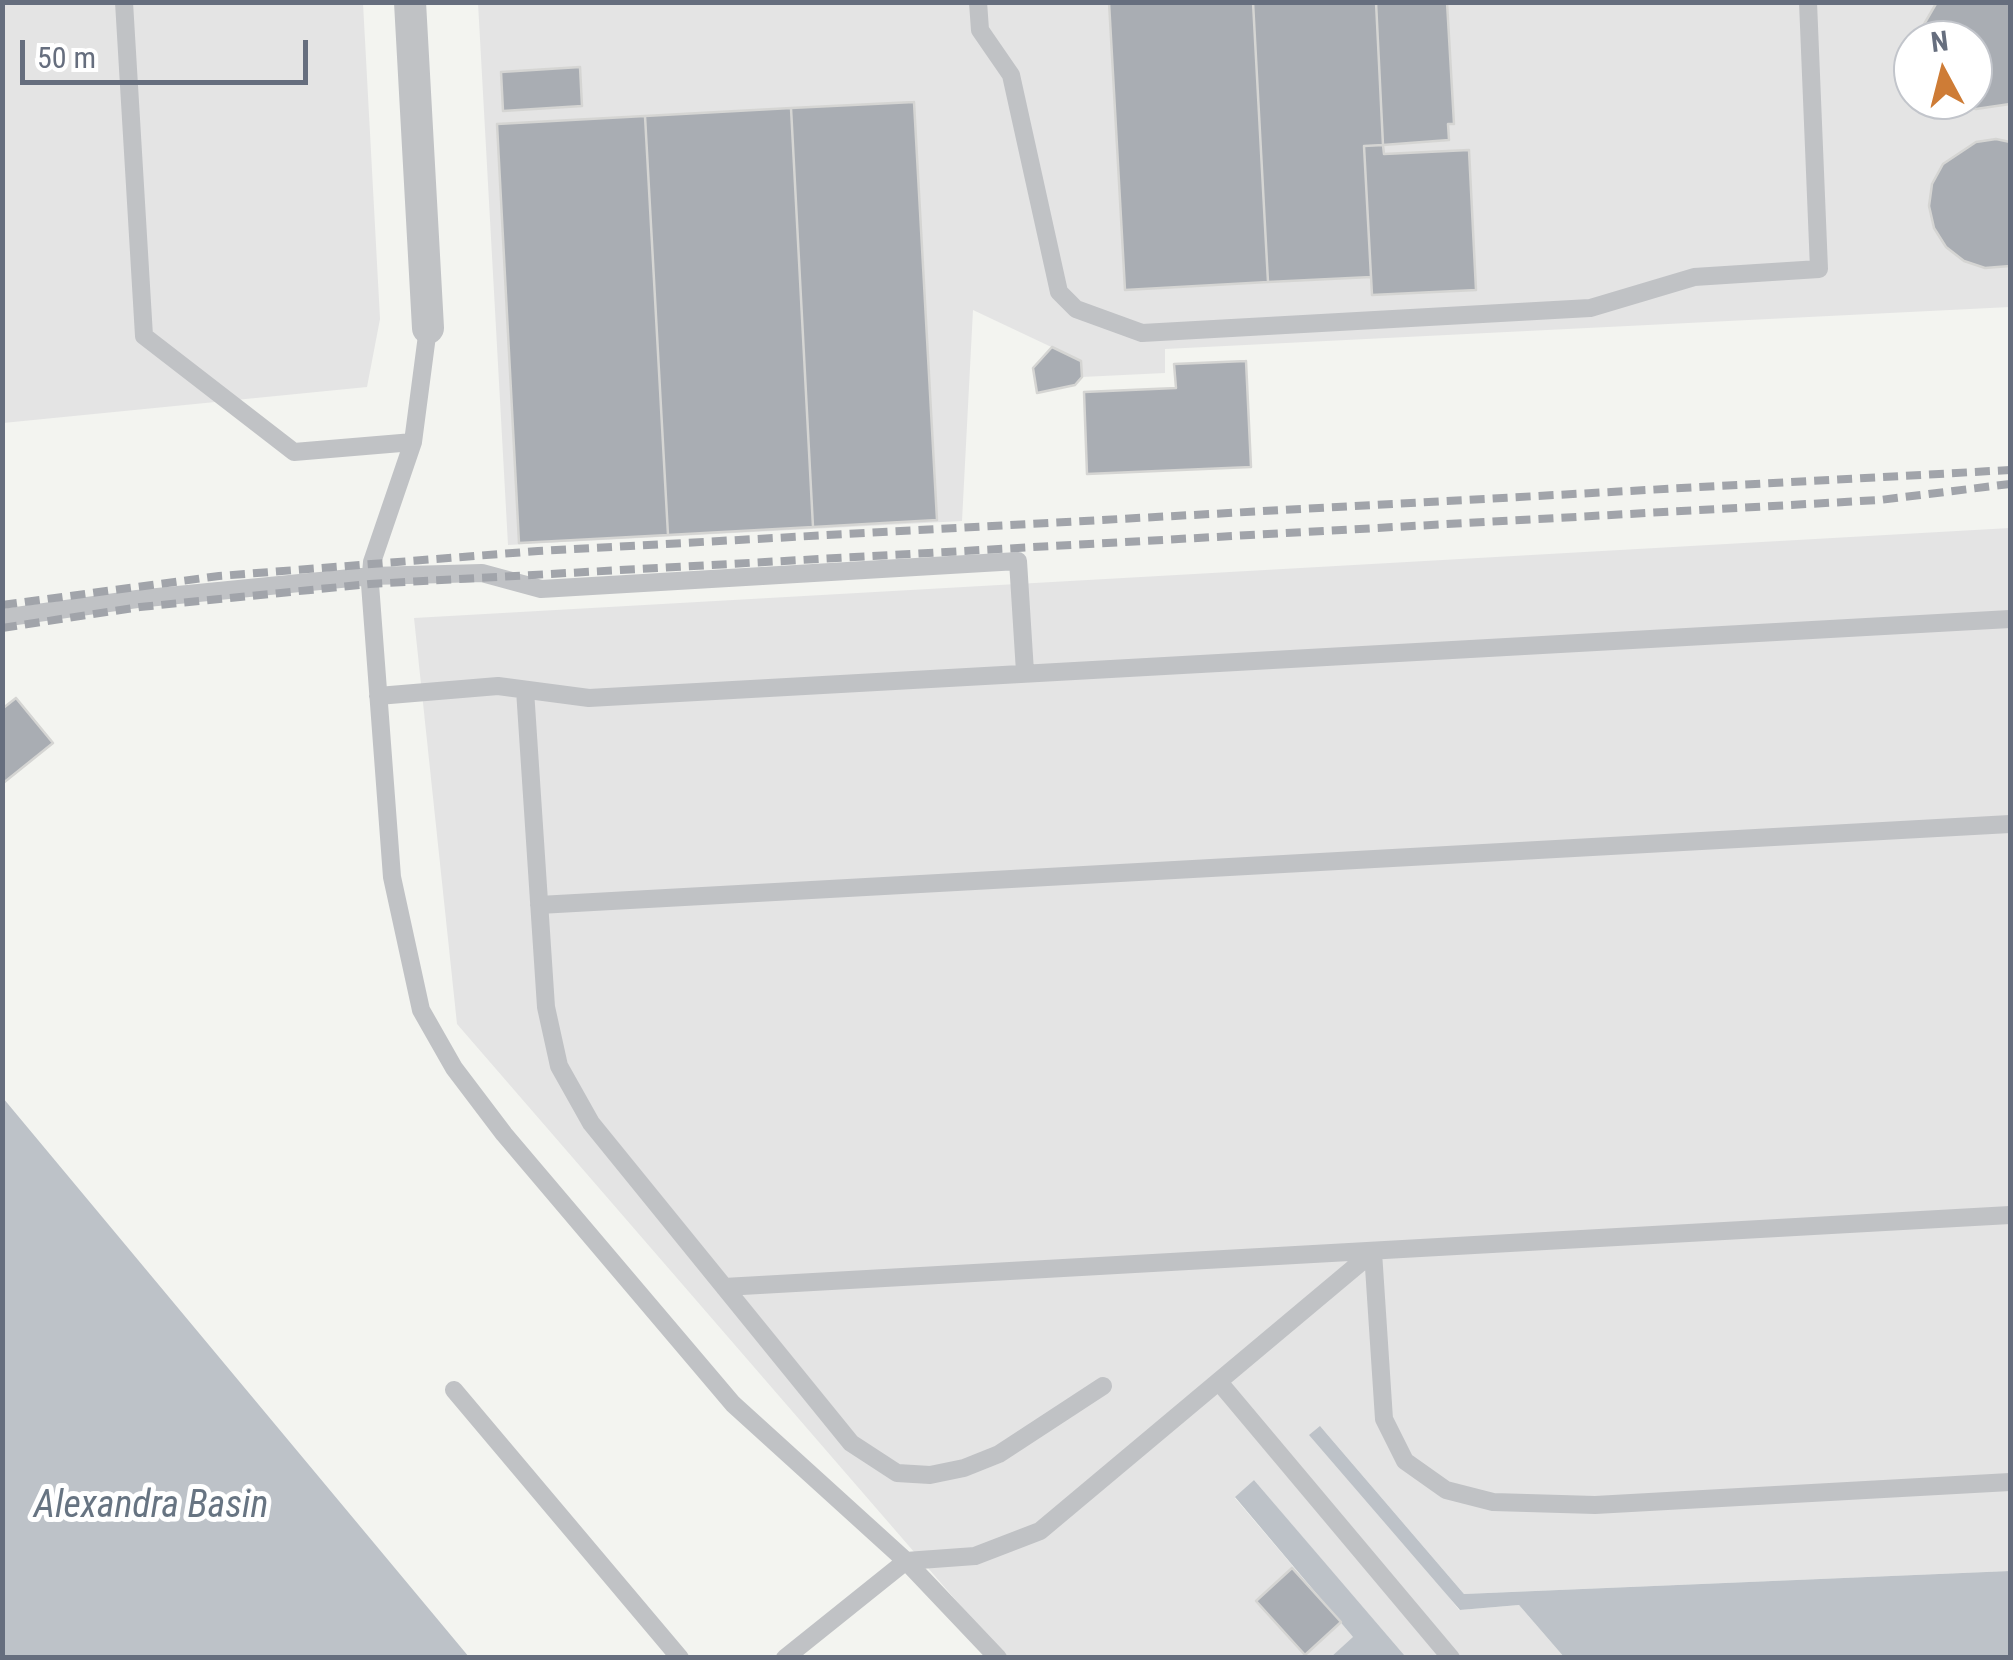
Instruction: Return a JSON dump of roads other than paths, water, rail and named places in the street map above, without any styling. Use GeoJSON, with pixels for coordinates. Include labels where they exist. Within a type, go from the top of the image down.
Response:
{"type":"FeatureCollection","features":[{"type":"Feature","properties":{"kind":"street"},"geometry":{"type":"LineString","coordinates":[[410,2],[428,328]]}},
{"type":"Feature","properties":{"kind":"lane"},"geometry":{"type":"LineString","coordinates":[[124,2],[144,336],[294,452],[412,442]]}},
{"type":"Feature","properties":{"kind":"lane"},"geometry":{"type":"LineString","coordinates":[[978,2],[980,30],[1011,75],[1059,292],[1076,309],[1142,333],[1590,308],[1694,277],[1819,270],[1808,2]]}},
{"type":"Feature","properties":{"kind":"lane"},"geometry":{"type":"LineString","coordinates":[[428,328],[412,442],[371,576],[392,877],[421,1010],[454,1068],[504,1134],[733,1404],[906,1561],[998,1658]]}},
{"type":"Feature","properties":{"kind":"lane"},"geometry":{"type":"LineString","coordinates":[[2,618],[137,599],[371,576],[482,572],[541,589],[1018,561],[1026,672]]}},
{"type":"Feature","properties":{"kind":"lane"},"geometry":{"type":"LineString","coordinates":[[378,696],[498,686],[589,698],[2010,618]]}},
{"type":"Feature","properties":{"kind":"lane"},"geometry":{"type":"LineString","coordinates":[[525,690],[546,1007],[559,1066],[591,1123],[850,1443],[897,1473],[930,1474],[964,1468],[999,1454],[1104,1386]]}},
{"type":"Feature","properties":{"kind":"lane"},"geometry":{"type":"LineString","coordinates":[[539,906],[2010,824]]}},
{"type":"Feature","properties":{"kind":"lane"},"geometry":{"type":"LineString","coordinates":[[724,1287],[2010,1216]]}},
{"type":"Feature","properties":{"kind":"lane"},"geometry":{"type":"LineString","coordinates":[[785,1658],[906,1561],[975,1556],[1040,1531],[1373,1252]]}},
{"type":"Feature","properties":{"kind":"lane"},"geometry":{"type":"LineString","coordinates":[[1373,1252],[1384,1420],[1405,1462],[1446,1490],[1493,1502],[1595,1505],[2010,1482]]}},
{"type":"Feature","properties":{"kind":"lane"},"geometry":{"type":"LineString","coordinates":[[1219,1382],[1450,1658]]}},
{"type":"Feature","properties":{"kind":"lane"},"geometry":{"type":"LineString","coordinates":[[454,1390],[680,1658]]}},
{"type":"Feature","properties":{"kind":"water","name":"Alexandra Basin"},"geometry":{"type":"Polygon","coordinates":[[[3,1098],[469,1657],[3,1657],[3,1098]]]}},
{"type":"Feature","properties":{"kind":"water"},"geometry":{"type":"Polygon","coordinates":[[[1320,1426],[1464,1594],[2010,1571],[2010,1657],[1564,1657],[1519,1605],[1460,1610],[1309,1435],[1320,1426]]]}},
{"type":"Feature","properties":{"kind":"water"},"geometry":{"type":"Polygon","coordinates":[[[1254,1480],[1404,1657],[1331,1657],[1353,1637],[1235,1497],[1254,1480]]]}},
{"type":"Feature","properties":{"kind":"railway"},"geometry":{"type":"LineString","coordinates":[[2,605],[219,576],[538,551],[2010,470]]}},
{"type":"Feature","properties":{"kind":"railway"},"geometry":{"type":"LineString","coordinates":[[2,628],[140,607],[370,584],[1880,500],[2010,484]]}}]}
